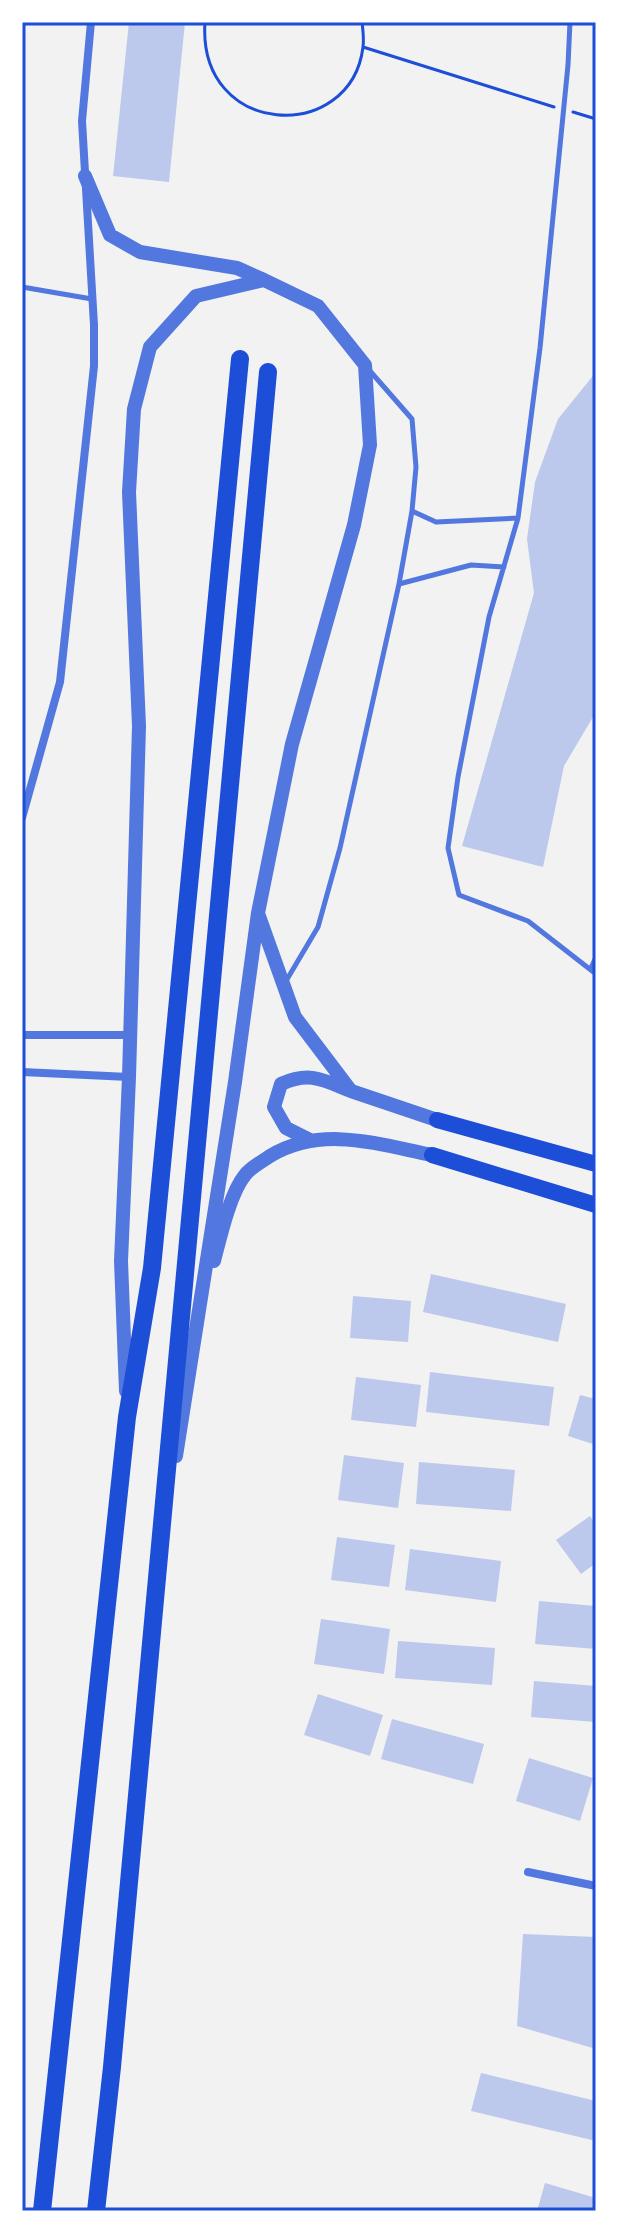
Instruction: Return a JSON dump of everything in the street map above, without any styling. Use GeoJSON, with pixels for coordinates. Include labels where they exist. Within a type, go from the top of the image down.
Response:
{"type":"FeatureCollection","features":[{"type":"Feature","properties":{"kind":"highway"},"geometry":{"type":"LineString","coordinates":[[42,2211],[127,1417],[152,1268],[240,359]]}},
{"type":"Feature","properties":{"kind":"highway"},"geometry":{"type":"LineString","coordinates":[[96,2211],[112,2067],[268,372]]}},
{"type":"Feature","properties":{"kind":"main road"},"geometry":{"type":"LineString","coordinates":[[437,1120],[596,1164]]}},
{"type":"Feature","properties":{"kind":"main road"},"geometry":{"type":"LineString","coordinates":[[432,1155],[596,1205]]}},
{"type":"Feature","properties":{"kind":"street"},"geometry":{"type":"LineString","coordinates":[[22,818],[60,682],[94,366],[82,121],[91,22]]}},
{"type":"Feature","properties":{"kind":"street"},"geometry":{"type":"LineString","coordinates":[[85,176],[110,235],[140,252],[237,268],[318,306],[365,365],[370,445],[354,525],[292,744],[258,913],[235,1082],[154,1603]]}},
{"type":"Feature","properties":{"kind":"street"},"geometry":{"type":"LineString","coordinates":[[127,1417],[121,1261],[139,726],[129,492],[134,409],[150,347],[196,296],[264,280]]}},
{"type":"Feature","properties":{"kind":"street"},"geometry":{"type":"LineString","coordinates":[[258,913],[295,1017],[351,1091]]}},
{"type":"Feature","properties":{"kind":"street"},"geometry":{"type":"LineString","coordinates":[[22,1035],[129,1035]]}},
{"type":"Feature","properties":{"kind":"street"},"geometry":{"type":"LineString","coordinates":[[22,1072],[129,1077]]}},
{"type":"Feature","properties":{"kind":"street"},"geometry":{"type":"LineString","coordinates":[[310,1140],[286,1128],[274,1107],[281,1084],[298,1076],[319,1079],[437,1120]]}},
{"type":"Feature","properties":{"kind":"street"},"geometry":{"type":"LineString","coordinates":[[196,1323],[227,1214],[245,1175],[283,1149],[310,1140],[345,1137],[432,1155]]}},
{"type":"Feature","properties":{"kind":"street"},"geometry":{"type":"LineString","coordinates":[[528,1872],[596,1886]]}},
{"type":"Feature","properties":{"kind":"lane"},"geometry":{"type":"LineString","coordinates":[[570,22],[540,348],[518,518],[489,617],[458,777],[448,848],[459,895],[528,921],[596,974]]}},
{"type":"Feature","properties":{"kind":"lane"},"geometry":{"type":"LineString","coordinates":[[22,287],[93,299]]}},
{"type":"Feature","properties":{"kind":"lane"},"geometry":{"type":"LineString","coordinates":[[283,986],[318,927],[340,848],[399,584],[412,511],[416,467],[412,419],[365,365]]}},
{"type":"Feature","properties":{"kind":"lane"},"geometry":{"type":"LineString","coordinates":[[412,511],[436,522],[518,518]]}},
{"type":"Feature","properties":{"kind":"lane"},"geometry":{"type":"LineString","coordinates":[[399,584],[471,565],[504,567]]}},
{"type":"Feature","properties":{"kind":"lane"},"geometry":{"type":"LineString","coordinates":[[591,968],[596,957]]}},
{"type":"Feature","properties":{"kind":"path"},"geometry":{"type":"LineString","coordinates":[[205,22],[204,48],[212,72],[227,93],[247,108],[272,116],[297,115],[321,107],[342,92],[356,71],[363,47],[362,22]]}},
{"type":"Feature","properties":{"kind":"path"},"geometry":{"type":"LineString","coordinates":[[363,47],[596,119]]}},
{"type":"Feature","properties":{"kind":"building"},"geometry":{"type":"Polygon","coordinates":[[[129,22],[185,22],[169,182],[113,176],[129,22]]]}},
{"type":"Feature","properties":{"kind":"building"},"geometry":{"type":"Polygon","coordinates":[[[596,372],[596,712],[564,766],[543,867],[462,846],[534,593],[527,539],[535,482],[558,419],[596,372]]]}},
{"type":"Feature","properties":{"kind":"building"},"geometry":{"type":"Polygon","coordinates":[[[431,1274],[566,1304],[558,1342],[423,1312],[431,1274]]]}},
{"type":"Feature","properties":{"kind":"building"},"geometry":{"type":"Polygon","coordinates":[[[353,1296],[411,1301],[408,1342],[350,1338],[353,1296]]]}},
{"type":"Feature","properties":{"kind":"building"},"geometry":{"type":"Polygon","coordinates":[[[430,1372],[554,1387],[549,1426],[426,1412],[430,1372]]]}},
{"type":"Feature","properties":{"kind":"building"},"geometry":{"type":"Polygon","coordinates":[[[356,1377],[421,1385],[416,1427],[351,1420],[356,1377]]]}},
{"type":"Feature","properties":{"kind":"building"},"geometry":{"type":"Polygon","coordinates":[[[580,1395],[596,1399],[596,1445],[568,1436],[580,1395]]]}},
{"type":"Feature","properties":{"kind":"building"},"geometry":{"type":"Polygon","coordinates":[[[344,1455],[404,1463],[398,1508],[338,1500],[344,1455]]]}},
{"type":"Feature","properties":{"kind":"building"},"geometry":{"type":"Polygon","coordinates":[[[419,1462],[515,1470],[511,1511],[416,1504],[419,1462]]]}},
{"type":"Feature","properties":{"kind":"building"},"geometry":{"type":"Polygon","coordinates":[[[590,1516],[596,1525],[596,1563],[581,1574],[556,1540],[590,1516]]]}},
{"type":"Feature","properties":{"kind":"building"},"geometry":{"type":"Polygon","coordinates":[[[337,1537],[395,1545],[389,1587],[331,1580],[337,1537]]]}},
{"type":"Feature","properties":{"kind":"building"},"geometry":{"type":"Polygon","coordinates":[[[410,1549],[501,1561],[496,1602],[405,1590],[410,1549]]]}},
{"type":"Feature","properties":{"kind":"building"},"geometry":{"type":"Polygon","coordinates":[[[539,1601],[596,1606],[596,1649],[535,1644],[539,1601]]]}},
{"type":"Feature","properties":{"kind":"building"},"geometry":{"type":"Polygon","coordinates":[[[321,1619],[390,1629],[384,1674],[314,1664],[321,1619]]]}},
{"type":"Feature","properties":{"kind":"building"},"geometry":{"type":"Polygon","coordinates":[[[398,1641],[495,1648],[492,1685],[395,1678],[398,1641]]]}},
{"type":"Feature","properties":{"kind":"building"},"geometry":{"type":"Polygon","coordinates":[[[534,1681],[596,1686],[596,1722],[531,1717],[534,1681]]]}},
{"type":"Feature","properties":{"kind":"building"},"geometry":{"type":"Polygon","coordinates":[[[318,1694],[383,1715],[370,1756],[304,1735],[318,1694]]]}},
{"type":"Feature","properties":{"kind":"building"},"geometry":{"type":"Polygon","coordinates":[[[392,1719],[484,1744],[473,1784],[381,1759],[392,1719]]]}},
{"type":"Feature","properties":{"kind":"building"},"geometry":{"type":"Polygon","coordinates":[[[529,1758],[593,1778],[580,1821],[516,1801],[529,1758]]]}},
{"type":"Feature","properties":{"kind":"building"},"geometry":{"type":"Polygon","coordinates":[[[523,1934],[596,1937],[596,2049],[517,2026],[523,1934]]]}},
{"type":"Feature","properties":{"kind":"building"},"geometry":{"type":"Polygon","coordinates":[[[481,2073],[596,2101],[596,2141],[471,2111],[481,2073]]]}},
{"type":"Feature","properties":{"kind":"building"},"geometry":{"type":"Polygon","coordinates":[[[545,2183],[596,2198],[596,2211],[537,2211],[545,2183]]]}}]}
